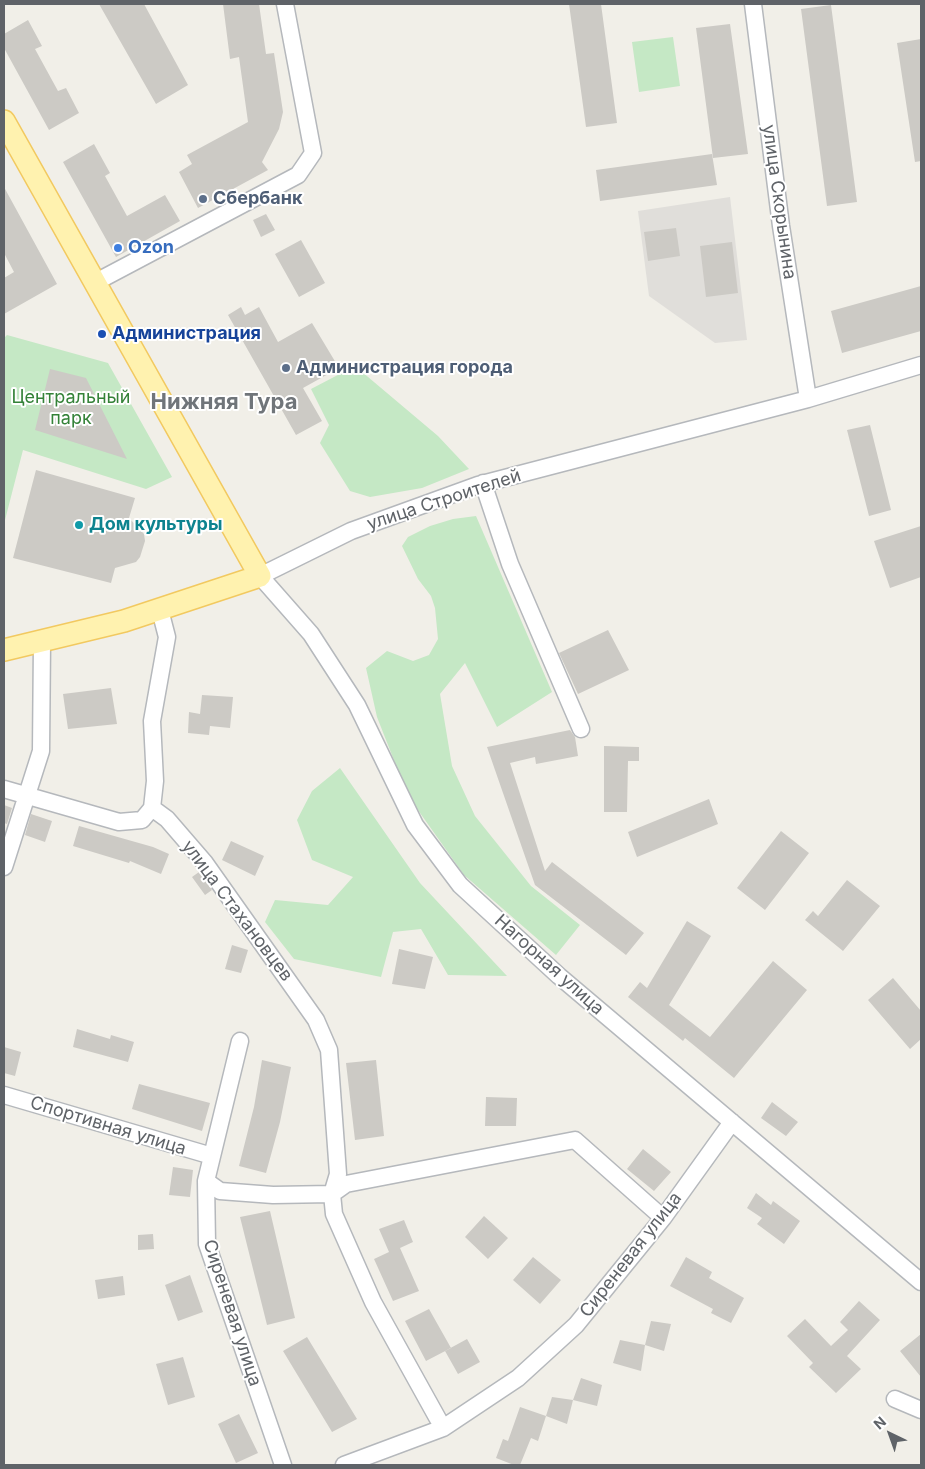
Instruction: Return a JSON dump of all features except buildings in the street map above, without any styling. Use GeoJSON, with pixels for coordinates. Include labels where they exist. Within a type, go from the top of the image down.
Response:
{"type":"FeatureCollection","features":[{"type":"Feature","properties":{"kind":"main road"},"geometry":{"type":"LineString","coordinates":[[4,121],[260,576]]}},
{"type":"Feature","properties":{"kind":"main road","name":"улица Строителей"},"geometry":{"type":"LineString","coordinates":[[4,650],[42,642],[160,610],[260,576]]}},
{"type":"Feature","properties":{"kind":"street"},"geometry":{"type":"LineString","coordinates":[[94,283],[298,175],[313,153],[285,4]]}},
{"type":"Feature","properties":{"kind":"street","name":"улица Скорынина"},"geometry":{"type":"LineString","coordinates":[[753,4],[781,226],[808,399]]}},
{"type":"Feature","properties":{"kind":"street","name":"улица Строителей"},"geometry":{"type":"LineString","coordinates":[[260,576],[351,531],[482,483],[808,399],[921,365]]}},
{"type":"Feature","properties":{"kind":"street"},"geometry":{"type":"LineString","coordinates":[[482,483],[510,564],[581,729]]}},
{"type":"Feature","properties":{"kind":"street","name":"Нагорная улица"},"geometry":{"type":"LineString","coordinates":[[260,576],[311,634],[357,705],[416,825],[460,885],[559,976],[921,1282]]}},
{"type":"Feature","properties":{"kind":"street"},"geometry":{"type":"LineString","coordinates":[[4,790],[77,812],[119,822],[142,820],[152,808],[155,781],[152,720],[167,637],[160,610]]}},
{"type":"Feature","properties":{"kind":"street"},"geometry":{"type":"LineString","coordinates":[[4,866],[41,751],[42,642]]}},
{"type":"Feature","properties":{"kind":"street","name":"улица Стахановцев"},"geometry":{"type":"LineString","coordinates":[[152,808],[167,819],[205,863],[316,1020],[329,1050],[338,1174],[332,1194]]}},
{"type":"Feature","properties":{"kind":"street","name":"Сиреневая улица"},"geometry":{"type":"LineString","coordinates":[[240,1041],[206,1181],[206,1244],[283,1465]]}},
{"type":"Feature","properties":{"kind":"street","name":"Спортивная улица"},"geometry":{"type":"LineString","coordinates":[[4,1095],[212,1156]]}},
{"type":"Feature","properties":{"kind":"street","name":"Сиреневая улица"},"geometry":{"type":"LineString","coordinates":[[344,1465],[443,1428],[518,1378],[576,1325],[663,1218],[732,1122]]}},
{"type":"Feature","properties":{"kind":"street"},"geometry":{"type":"LineString","coordinates":[[206,1181],[220,1190],[273,1194],[332,1194],[346,1184],[575,1140],[663,1218]]}},
{"type":"Feature","properties":{"kind":"street"},"geometry":{"type":"LineString","coordinates":[[332,1194],[334,1214],[374,1302],[443,1428]]}},
{"type":"Feature","properties":{"kind":"street"},"geometry":{"type":"LineString","coordinates":[[895,1399],[921,1410]]}},
{"type":"Feature","properties":{"kind":"shaded area"},"geometry":{"type":"Polygon","coordinates":[[[730,197],[747,340],[715,343],[649,296],[638,211],[730,197]]]}},
{"type":"Feature","properties":{"kind":"green space"},"geometry":{"type":"Polygon","coordinates":[[[673,37],[680,86],[639,92],[632,42],[673,37]]]}},
{"type":"Feature","properties":{"kind":"green space","name":"Центральный парк"},"geometry":{"type":"Polygon","coordinates":[[[7,335],[108,363],[172,477],[146,489],[23,450],[4,524],[4,338],[7,335]]]}},
{"type":"Feature","properties":{"kind":"green space"},"geometry":{"type":"Polygon","coordinates":[[[355,366],[438,436],[469,469],[422,488],[370,497],[350,491],[320,443],[329,425],[311,389],[355,366]]]}},
{"type":"Feature","properties":{"kind":"green space"},"geometry":{"type":"Polygon","coordinates":[[[476,516],[552,692],[497,727],[465,663],[440,694],[452,766],[475,816],[531,886],[580,925],[556,955],[464,875],[408,796],[377,717],[366,668],[387,651],[413,661],[429,655],[438,639],[435,608],[431,596],[418,579],[402,546],[408,537],[430,526],[453,519],[476,516]]]}},
{"type":"Feature","properties":{"kind":"green space"},"geometry":{"type":"Polygon","coordinates":[[[340,768],[420,883],[507,976],[448,975],[421,929],[393,932],[381,977],[294,959],[265,922],[275,900],[328,905],[353,877],[312,860],[297,820],[312,791],[340,768]]]}},
{"type":"Feature","properties":{"kind":"place","name":"Сбербанк"},"geometry":{"type":"Point","coordinates":[203,199]}},
{"type":"Feature","properties":{"kind":"place","name":"Ozon"},"geometry":{"type":"Point","coordinates":[118,248]}},
{"type":"Feature","properties":{"kind":"place","name":"Администрация"},"geometry":{"type":"Point","coordinates":[102,334]}},
{"type":"Feature","properties":{"kind":"place","name":"Администрация города"},"geometry":{"type":"Point","coordinates":[286,368]}},
{"type":"Feature","properties":{"kind":"place","name":"Дом культуры"},"geometry":{"type":"Point","coordinates":[79,525]}},
{"type":"Feature","properties":{"kind":"district","name":"Нижняя Тура"},"geometry":{"type":"Point","coordinates":[224,402]}}]}
